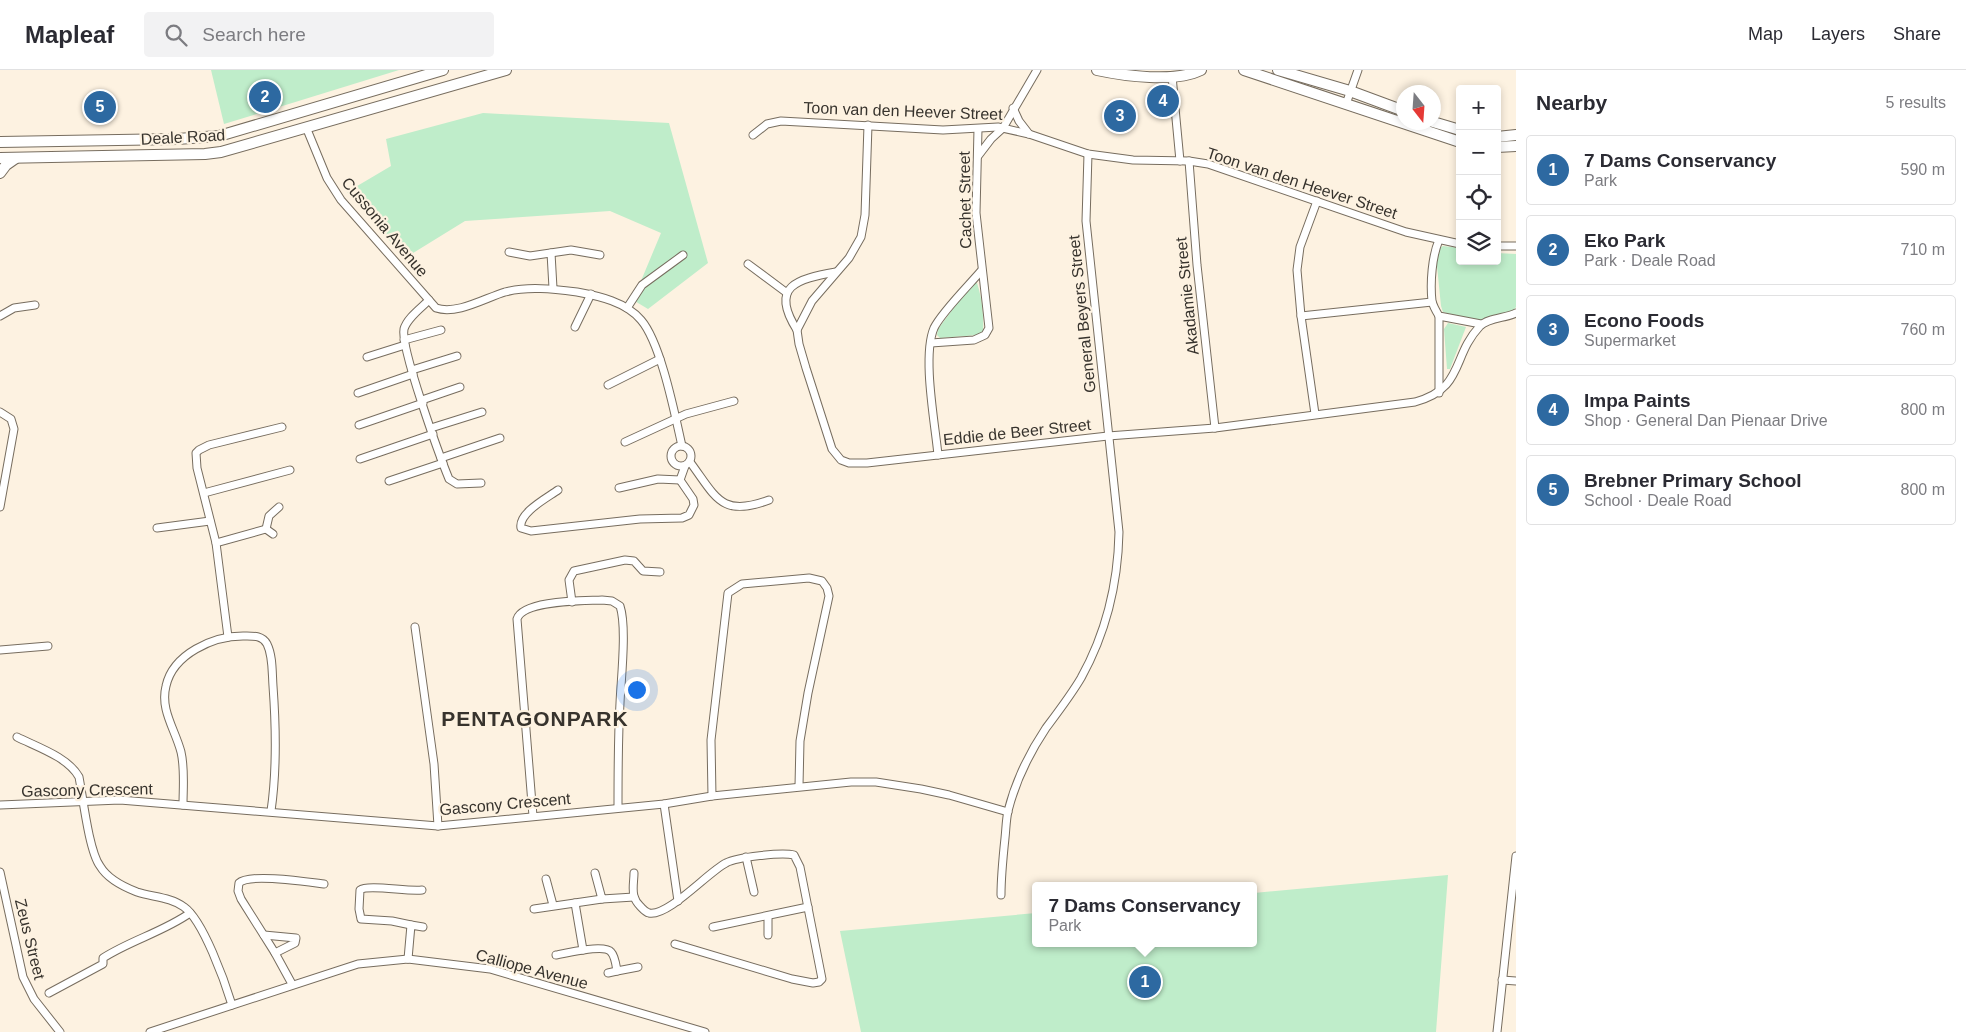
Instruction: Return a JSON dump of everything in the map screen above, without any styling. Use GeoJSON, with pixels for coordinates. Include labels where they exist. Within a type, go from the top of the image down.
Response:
{"type":"FeatureCollection","features":[{"type":"Feature","properties":{"kind":"street","name":"Deale Road"},"geometry":{"type":"LineString","coordinates":[[0,142],[133,140],[219,136],[442,70]]}},
{"type":"Feature","properties":{"kind":"street","name":"Deale Road"},"geometry":{"type":"LineString","coordinates":[[0,158],[205,154],[221,152],[427,91],[506,70]]}},
{"type":"Feature","properties":{"kind":"street"},"geometry":{"type":"LineString","coordinates":[[978,156],[991,139],[1003,128],[1037,70]]}},
{"type":"Feature","properties":{"kind":"street"},"geometry":{"type":"LineString","coordinates":[[1102,71],[1139,77],[1172,76],[1201,70]]}},
{"type":"Feature","properties":{"kind":"street"},"geometry":{"type":"LineString","coordinates":[[1244,70],[1456,141]]}},
{"type":"Feature","properties":{"kind":"street"},"geometry":{"type":"LineString","coordinates":[[1278,70],[1350,91],[1396,108]]}},
{"type":"Feature","properties":{"kind":"street"},"geometry":{"type":"LineString","coordinates":[[1346,104],[1358,70]]}},
{"type":"Feature","properties":{"kind":"street"},"geometry":{"type":"LineString","coordinates":[[422,76],[427,91]]}},
{"type":"Feature","properties":{"kind":"street"},"geometry":{"type":"LineString","coordinates":[[1172,76],[1180,160]]}},
{"type":"Feature","properties":{"kind":"street"},"geometry":{"type":"LineString","coordinates":[[306,127],[305,114],[313,108]]}},
{"type":"Feature","properties":{"kind":"street"},"geometry":{"type":"LineString","coordinates":[[1013,108],[1019,122],[1029,134]]}},
{"type":"Feature","properties":{"kind":"street"},"geometry":{"type":"LineString","coordinates":[[281,118],[295,120],[306,127]]}},
{"type":"Feature","properties":{"kind":"street","name":"Toon van den Heever Street"},"geometry":{"type":"LineString","coordinates":[[753,135],[768,124],[781,121],[943,130],[1003,128],[1029,134],[1088,154],[1133,160],[1180,160],[1208,164],[1406,232],[1456,243]]}},
{"type":"Feature","properties":{"kind":"street"},"geometry":{"type":"LineString","coordinates":[[1441,124],[1456,128]]}},
{"type":"Feature","properties":{"kind":"street"},"geometry":{"type":"LineString","coordinates":[[837,272],[804,279],[793,286],[787,293],[785,307],[789,318],[797,330],[812,301],[837,272],[857,247],[863,229],[868,125]]}},
{"type":"Feature","properties":{"kind":"street","name":"Cussonia Avenue"},"geometry":{"type":"LineString","coordinates":[[306,127],[327,178],[340,200],[436,308],[455,310],[508,292],[553,288]]}},
{"type":"Feature","properties":{"kind":"street","name":"Cachet Street"},"geometry":{"type":"LineString","coordinates":[[931,344],[974,340],[982,337],[987,332],[988,316],[981,271],[976,213],[978,128]]}},
{"type":"Feature","properties":{"kind":"street"},"geometry":{"type":"LineString","coordinates":[[1501,137],[1516,136]]}},
{"type":"Feature","properties":{"kind":"street"},"geometry":{"type":"LineString","coordinates":[[133,140],[135,155]]}},
{"type":"Feature","properties":{"kind":"street"},"geometry":{"type":"LineString","coordinates":[[1501,147],[1516,146]]}},
{"type":"Feature","properties":{"kind":"street","name":"General Beyers Street"},"geometry":{"type":"LineString","coordinates":[[1001,895],[1001,869],[1008,812],[1031,756],[1081,678],[1102,633],[1118,564],[1119,532],[1086,221],[1088,154]]}},
{"type":"Feature","properties":{"kind":"street"},"geometry":{"type":"LineString","coordinates":[[0,173],[14,159],[42,157]]}},
{"type":"Feature","properties":{"kind":"street","name":"Akadamie Street"},"geometry":{"type":"LineString","coordinates":[[1189,161],[1197,265],[1215,428]]}},
{"type":"Feature","properties":{"kind":"street"},"geometry":{"type":"LineString","coordinates":[[1315,414],[1301,316],[1298,257],[1318,201]]}},
{"type":"Feature","properties":{"kind":"street"},"geometry":{"type":"LineString","coordinates":[[1439,240],[1433,261],[1432,302],[1439,316],[1439,393]]}},
{"type":"Feature","properties":{"kind":"street"},"geometry":{"type":"LineString","coordinates":[[1501,246],[1516,246]]}},
{"type":"Feature","properties":{"kind":"street"},"geometry":{"type":"LineString","coordinates":[[509,252],[530,256],[571,250],[600,255]]}},
{"type":"Feature","properties":{"kind":"street"},"geometry":{"type":"LineString","coordinates":[[551,253],[553,288],[605,298],[627,308],[642,320],[650,334],[660,360],[682,446]]}},
{"type":"Feature","properties":{"kind":"street"},"geometry":{"type":"LineString","coordinates":[[627,308],[642,285],[683,255]]}},
{"type":"Feature","properties":{"kind":"street"},"geometry":{"type":"LineString","coordinates":[[748,264],[787,293]]}},
{"type":"Feature","properties":{"kind":"street","name":"Cachet Street"},"geometry":{"type":"LineString","coordinates":[[938,454],[931,380],[931,344],[934,327],[981,271]]}},
{"type":"Feature","properties":{"kind":"street"},"geometry":{"type":"LineString","coordinates":[[575,327],[591,294]]}},
{"type":"Feature","properties":{"kind":"street"},"geometry":{"type":"LineString","coordinates":[[429,300],[406,324],[404,342],[449,479],[452,482],[481,483]]}},
{"type":"Feature","properties":{"kind":"street"},"geometry":{"type":"LineString","coordinates":[[1301,316],[1432,302]]}},
{"type":"Feature","properties":{"kind":"street"},"geometry":{"type":"LineString","coordinates":[[0,316],[14,308],[35,305]]}},
{"type":"Feature","properties":{"kind":"street"},"geometry":{"type":"LineString","coordinates":[[1439,316],[1482,324],[1516,313]]}},
{"type":"Feature","properties":{"kind":"street"},"geometry":{"type":"LineString","coordinates":[[1439,393],[1447,386],[1454,375],[1467,346],[1482,324]]}},
{"type":"Feature","properties":{"kind":"street"},"geometry":{"type":"LineString","coordinates":[[367,357],[441,330]]}},
{"type":"Feature","properties":{"kind":"street","name":"Eddie de Beer Street"},"geometry":{"type":"LineString","coordinates":[[797,330],[799,344],[826,433],[832,448],[841,460],[849,463],[867,463],[1108,436],[1215,428],[1415,402],[1439,393]]}},
{"type":"Feature","properties":{"kind":"street"},"geometry":{"type":"LineString","coordinates":[[358,393],[457,356]]}},
{"type":"Feature","properties":{"kind":"street"},"geometry":{"type":"LineString","coordinates":[[608,385],[660,360]]}},
{"type":"Feature","properties":{"kind":"street"},"geometry":{"type":"LineString","coordinates":[[359,425],[460,387]]}},
{"type":"Feature","properties":{"kind":"street"},"geometry":{"type":"LineString","coordinates":[[625,442],[686,414],[734,401]]}},
{"type":"Feature","properties":{"kind":"street"},"geometry":{"type":"LineString","coordinates":[[0,412],[12,419],[14,429],[0,507]]}},
{"type":"Feature","properties":{"kind":"street"},"geometry":{"type":"LineString","coordinates":[[360,459],[482,412]]}},
{"type":"Feature","properties":{"kind":"street"},"geometry":{"type":"LineString","coordinates":[[228,637],[216,543],[195,458],[199,450],[209,445],[282,427]]}},
{"type":"Feature","properties":{"kind":"street"},"geometry":{"type":"LineString","coordinates":[[389,481],[500,438]]}},
{"type":"Feature","properties":{"kind":"street"},"geometry":{"type":"LineString","coordinates":[[680,480],[691,458],[690,450],[678,446],[672,451],[671,459],[676,466],[687,464]]}},
{"type":"Feature","properties":{"kind":"street"},"geometry":{"type":"LineString","coordinates":[[687,464],[717,499],[724,504],[732,506],[755,505],[769,500]]}},
{"type":"Feature","properties":{"kind":"street"},"geometry":{"type":"LineString","coordinates":[[204,493],[290,470]]}},
{"type":"Feature","properties":{"kind":"street"},"geometry":{"type":"LineString","coordinates":[[619,488],[658,479],[680,480]]}},
{"type":"Feature","properties":{"kind":"street"},"geometry":{"type":"LineString","coordinates":[[558,490],[524,515],[520,522],[521,528],[531,531],[640,519],[682,518],[689,515],[694,505],[693,499],[680,480]]}},
{"type":"Feature","properties":{"kind":"street"},"geometry":{"type":"LineString","coordinates":[[266,529],[269,516],[279,507]]}},
{"type":"Feature","properties":{"kind":"street"},"geometry":{"type":"LineString","coordinates":[[157,528],[210,521]]}},
{"type":"Feature","properties":{"kind":"street"},"geometry":{"type":"LineString","coordinates":[[216,543],[266,529]]}},
{"type":"Feature","properties":{"kind":"street"},"geometry":{"type":"LineString","coordinates":[[266,529],[273,534]]}},
{"type":"Feature","properties":{"kind":"street"},"geometry":{"type":"LineString","coordinates":[[572,602],[569,580],[574,571],[625,560],[634,561],[643,571],[660,572]]}},
{"type":"Feature","properties":{"kind":"street"},"geometry":{"type":"LineString","coordinates":[[712,796],[711,740],[728,593],[742,584],[808,578],[822,581],[827,588],[828,596],[803,721],[799,752],[799,786]]}},
{"type":"Feature","properties":{"kind":"street"},"geometry":{"type":"LineString","coordinates":[[533,816],[517,619],[522,611],[529,607],[572,602],[612,601],[617,603],[621,611],[622,671],[617,747],[618,807]]}},
{"type":"Feature","properties":{"kind":"street"},"geometry":{"type":"LineString","coordinates":[[414,627],[434,764],[438,826]]}},
{"type":"Feature","properties":{"kind":"street"},"geometry":{"type":"LineString","coordinates":[[183,805],[182,760],[164,703],[169,676],[174,668],[189,654],[204,645],[228,637],[257,636],[266,643],[269,651],[276,738],[271,811]]}},
{"type":"Feature","properties":{"kind":"street"},"geometry":{"type":"LineString","coordinates":[[0,650],[48,646]]}},
{"type":"Feature","properties":{"kind":"street"},"geometry":{"type":"LineString","coordinates":[[17,737],[55,756],[75,770],[79,778],[97,861],[104,873],[132,890],[179,904],[190,913],[215,958],[232,1005]]}},
{"type":"Feature","properties":{"kind":"street","name":"Gascony Crescent"},"geometry":{"type":"LineString","coordinates":[[0,806],[83,800],[120,800],[438,826],[664,804],[712,796],[851,782],[898,785],[949,795],[1008,812]]}},
{"type":"Feature","properties":{"kind":"street"},"geometry":{"type":"LineString","coordinates":[[664,804],[678,901]]}},
{"type":"Feature","properties":{"kind":"street"},"geometry":{"type":"LineString","coordinates":[[634,873],[634,897],[642,909],[651,914],[659,912],[678,901],[725,863],[746,858],[794,855],[800,867],[822,979],[819,982],[808,982],[792,979],[675,944]]}},
{"type":"Feature","properties":{"kind":"street"},"geometry":{"type":"LineString","coordinates":[[1497,1032],[1516,856]]}},
{"type":"Feature","properties":{"kind":"street"},"geometry":{"type":"LineString","coordinates":[[746,858],[754,892]]}},
{"type":"Feature","properties":{"kind":"street","name":"Zeus Street"},"geometry":{"type":"LineString","coordinates":[[0,872],[23,977],[34,998],[60,1032]]}},
{"type":"Feature","properties":{"kind":"street"},"geometry":{"type":"LineString","coordinates":[[595,873],[602,899]]}},
{"type":"Feature","properties":{"kind":"street"},"geometry":{"type":"LineString","coordinates":[[292,984],[238,894],[238,887],[241,881],[258,879],[324,884]]}},
{"type":"Feature","properties":{"kind":"street"},"geometry":{"type":"LineString","coordinates":[[546,879],[553,905]]}},
{"type":"Feature","properties":{"kind":"street"},"geometry":{"type":"LineString","coordinates":[[422,890],[407,891],[366,887],[360,890],[359,909],[361,919],[392,921],[423,927]]}},
{"type":"Feature","properties":{"kind":"street"},"geometry":{"type":"LineString","coordinates":[[534,909],[602,899],[634,897]]}},
{"type":"Feature","properties":{"kind":"street"},"geometry":{"type":"LineString","coordinates":[[575,903],[583,950]]}},
{"type":"Feature","properties":{"kind":"street"},"geometry":{"type":"LineString","coordinates":[[712,927],[808,906]]}},
{"type":"Feature","properties":{"kind":"street"},"geometry":{"type":"LineString","coordinates":[[49,993],[103,964],[103,958],[120,946],[170,926],[190,913]]}},
{"type":"Feature","properties":{"kind":"street"},"geometry":{"type":"LineString","coordinates":[[768,916],[768,935]]}},
{"type":"Feature","properties":{"kind":"street"},"geometry":{"type":"LineString","coordinates":[[408,959],[411,925]]}},
{"type":"Feature","properties":{"kind":"street"},"geometry":{"type":"LineString","coordinates":[[264,935],[296,938],[295,943],[275,953]]}},
{"type":"Feature","properties":{"kind":"street"},"geometry":{"type":"LineString","coordinates":[[556,955],[583,950],[598,949],[611,951],[617,971]]}},
{"type":"Feature","properties":{"kind":"street","name":"Calliope Avenue"},"geometry":{"type":"LineString","coordinates":[[150,1032],[358,964],[408,959],[490,969],[705,1032]]}},
{"type":"Feature","properties":{"kind":"street"},"geometry":{"type":"LineString","coordinates":[[608,973],[638,967]]}},
{"type":"Feature","properties":{"kind":"street"},"geometry":{"type":"LineString","coordinates":[[1502,980],[1516,981]]}},
{"type":"Feature","properties":{"kind":"green space"},"geometry":{"type":"Polygon","coordinates":[[[211,70],[399,70],[224,124],[211,70]]]}},
{"type":"Feature","properties":{"kind":"green space"},"geometry":{"type":"Polygon","coordinates":[[[483,113],[669,123],[708,263],[648,309],[633,300],[661,233],[610,211],[465,221],[405,258],[347,192],[391,166],[386,139],[483,113]]]}},
{"type":"Feature","properties":{"kind":"green space"},"geometry":{"type":"Polygon","coordinates":[[[1443,246],[1456,248],[1456,265],[1501,265],[1501,253],[1516,254],[1516,307],[1513,311],[1478,321],[1443,312],[1436,256],[1438,249],[1443,246]]]}},
{"type":"Feature","properties":{"kind":"green space"},"geometry":{"type":"Polygon","coordinates":[[[973,282],[977,283],[980,295],[983,313],[983,332],[978,335],[940,338],[937,335],[938,329],[973,282]]]}},
{"type":"Feature","properties":{"kind":"green space"},"geometry":{"type":"Polygon","coordinates":[[[1448,323],[1466,327],[1450,369],[1447,369],[1444,329],[1448,323]]]}},
{"type":"Feature","properties":{"kind":"green space"},"geometry":{"type":"Polygon","coordinates":[[[1448,875],[1436,1032],[861,1032],[840,931],[1032,913],[1032,947],[1257,947],[1257,893],[1448,875]]]}},
{"type":"Feature","properties":{"kind":"place","name":"Eko Park"},"geometry":{"type":"Point","coordinates":[265,97]}},
{"type":"Feature","properties":{"kind":"place","name":"Impa Paints"},"geometry":{"type":"Point","coordinates":[1163,101]}},
{"type":"Feature","properties":{"kind":"place","name":"Brebner Primary School"},"geometry":{"type":"Point","coordinates":[100,107]}},
{"type":"Feature","properties":{"kind":"place","name":"Econo Foods"},"geometry":{"type":"Point","coordinates":[1120,116]}},
{"type":"Feature","properties":{"kind":"place","name":"7 Dams Conservancy"},"geometry":{"type":"Point","coordinates":[1145,982]}},
{"type":"Feature","properties":{"kind":"district","name":"PENTAGONPARK"},"geometry":{"type":"Point","coordinates":[535,718]}}]}
